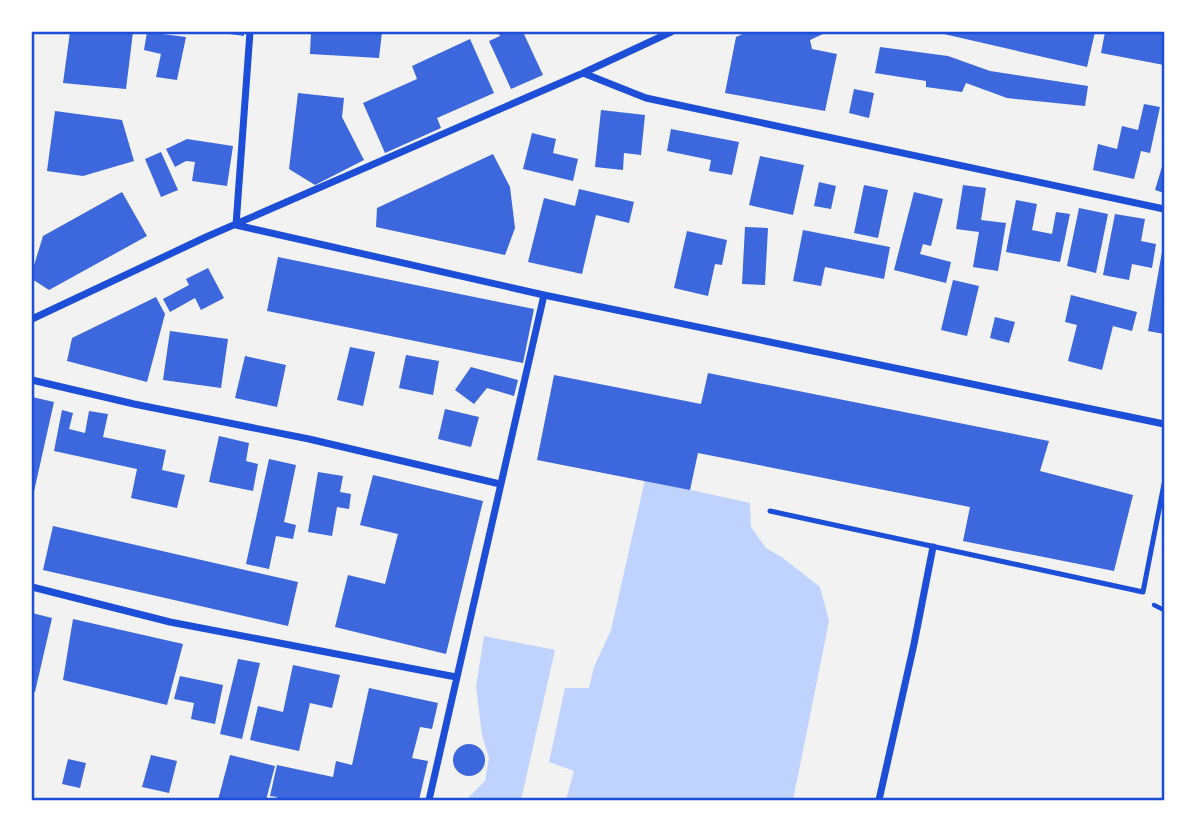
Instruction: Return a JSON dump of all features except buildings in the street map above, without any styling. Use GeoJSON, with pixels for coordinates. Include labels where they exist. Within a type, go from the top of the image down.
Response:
{"type":"FeatureCollection","features":[{"type":"Feature","properties":{"kind":"street"},"geometry":{"type":"LineString","coordinates":[[236,225],[250,32]]}},
{"type":"Feature","properties":{"kind":"street"},"geometry":{"type":"LineString","coordinates":[[32,319],[236,225],[671,32]]}},
{"type":"Feature","properties":{"kind":"street"},"geometry":{"type":"LineString","coordinates":[[583,73],[646,98],[1164,209]]}},
{"type":"Feature","properties":{"kind":"street"},"geometry":{"type":"LineString","coordinates":[[236,225],[544,295],[1164,424]]}},
{"type":"Feature","properties":{"kind":"street"},"geometry":{"type":"LineString","coordinates":[[429,800],[544,295]]}},
{"type":"Feature","properties":{"kind":"street"},"geometry":{"type":"LineString","coordinates":[[32,380],[134,404],[309,439],[500,484]]}},
{"type":"Feature","properties":{"kind":"street"},"geometry":{"type":"LineString","coordinates":[[879,800],[933,547]]}},
{"type":"Feature","properties":{"kind":"street"},"geometry":{"type":"LineString","coordinates":[[32,587],[170,622],[456,677]]}},
{"type":"Feature","properties":{"kind":"lane"},"geometry":{"type":"LineString","coordinates":[[770,511],[1143,592],[1164,484]]}},
{"type":"Feature","properties":{"kind":"water"},"geometry":{"type":"Polygon","coordinates":[[[645,480],[750,503],[751,527],[766,548],[820,587],[829,621],[793,800],[566,800],[574,771],[549,762],[565,688],[589,688],[594,667],[611,630],[645,480]]]}},
{"type":"Feature","properties":{"kind":"water"},"geometry":{"type":"Polygon","coordinates":[[[484,636],[555,650],[521,800],[466,800],[485,781],[489,758],[482,735],[476,687],[484,636]]]}}]}
